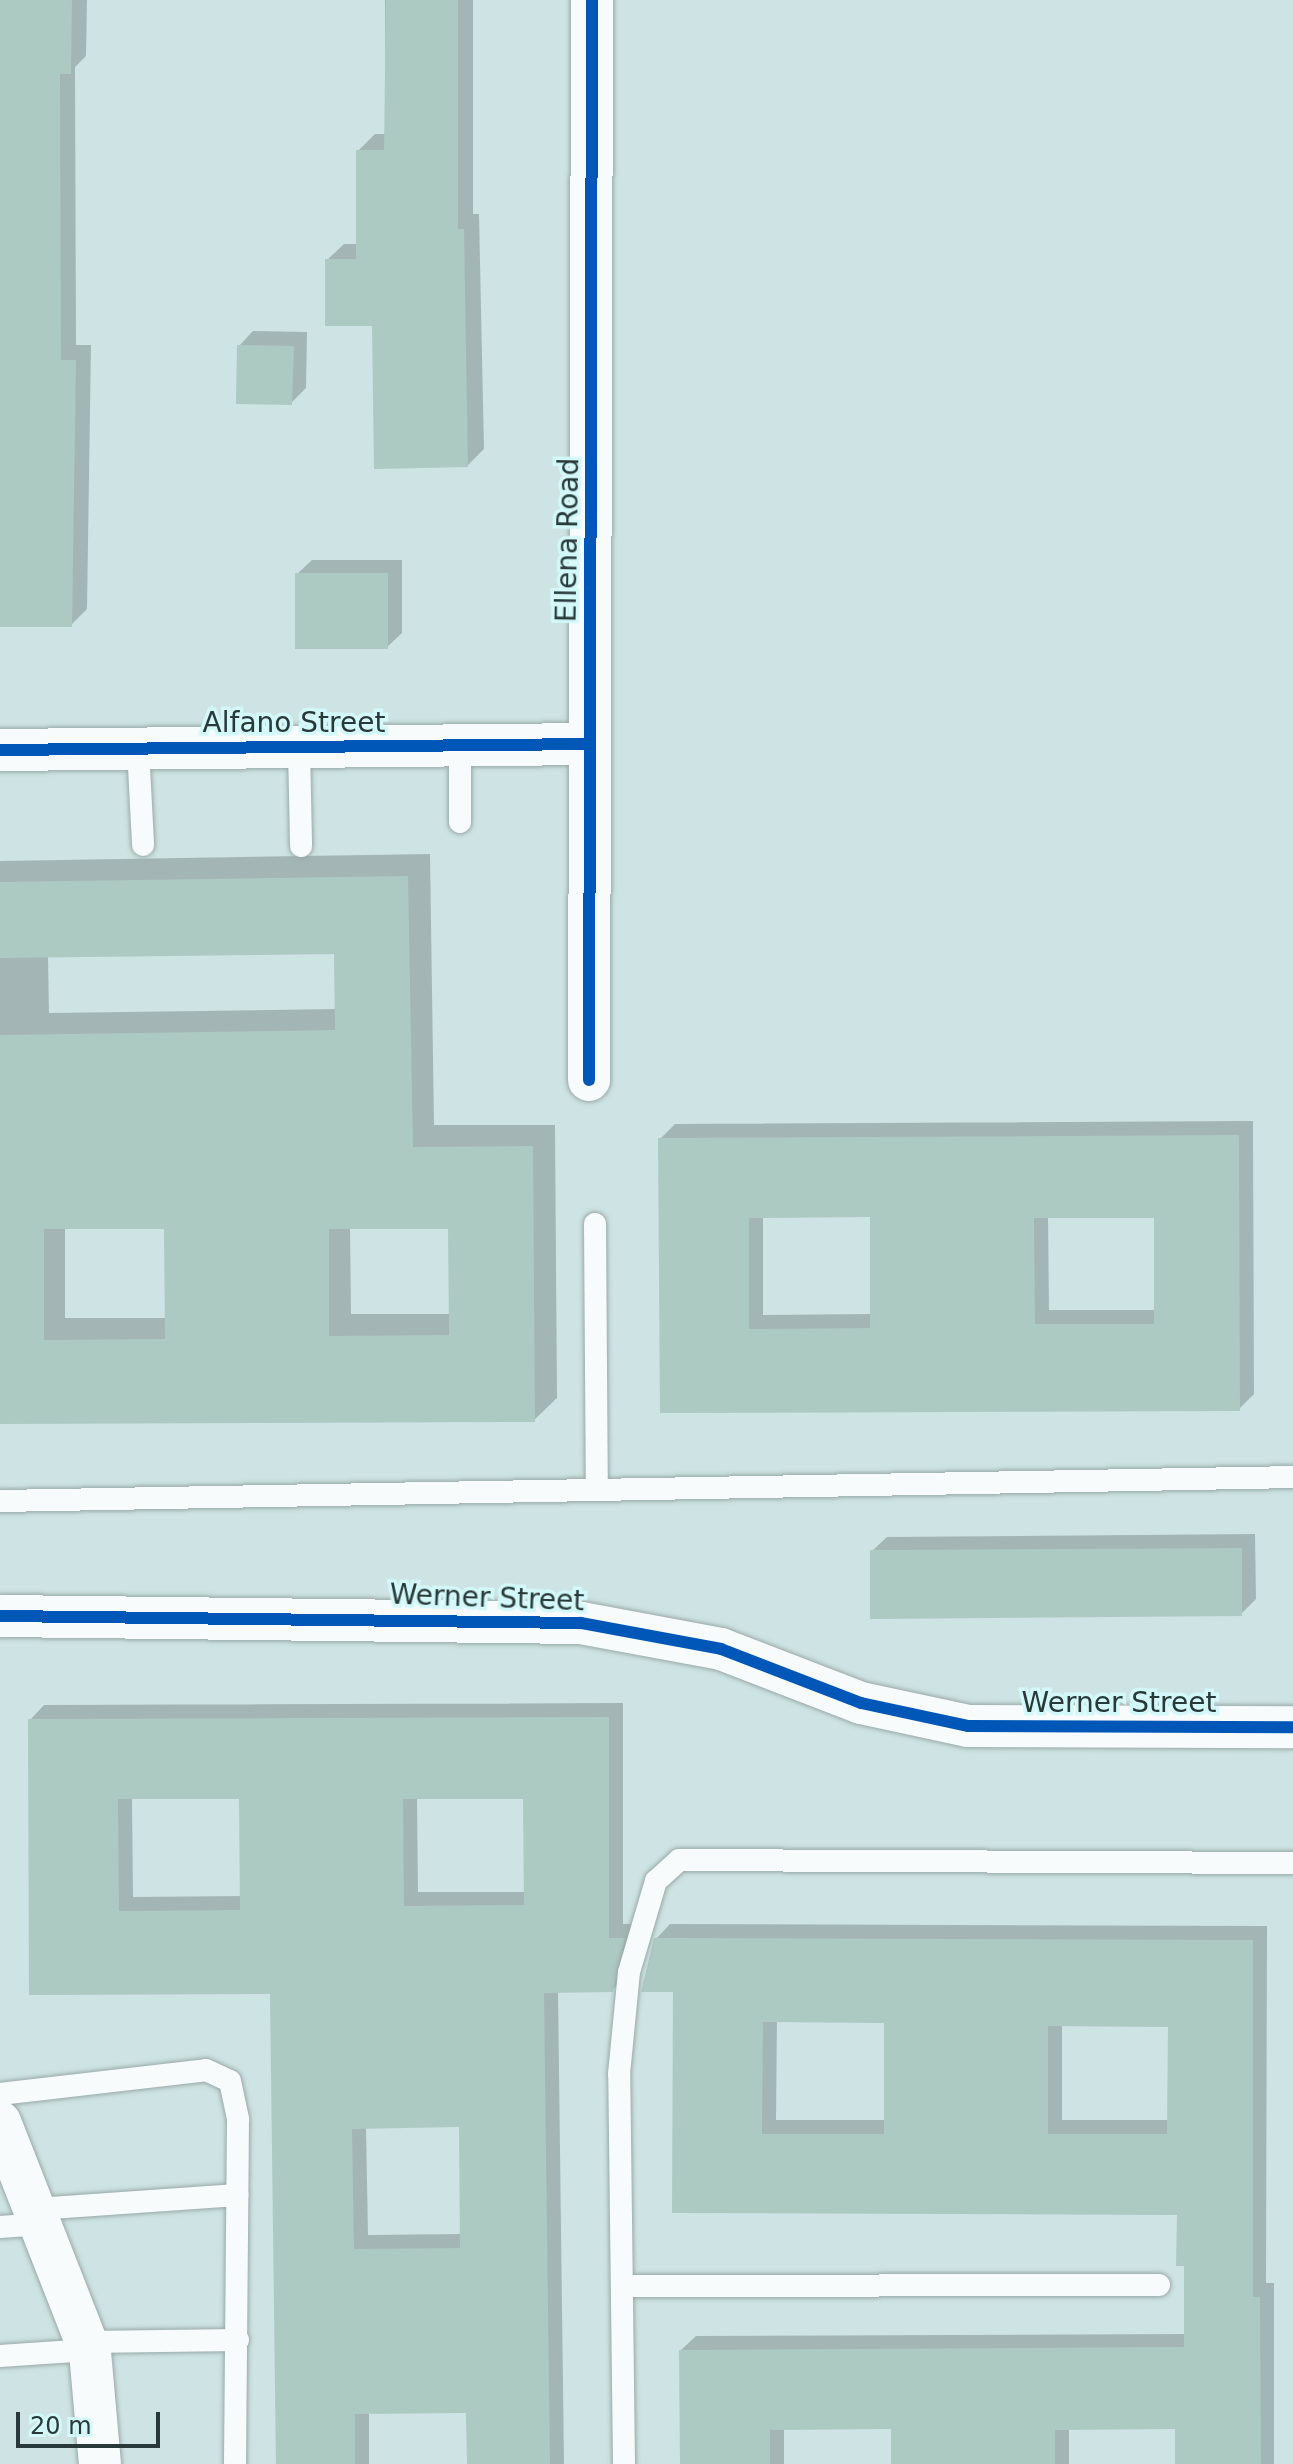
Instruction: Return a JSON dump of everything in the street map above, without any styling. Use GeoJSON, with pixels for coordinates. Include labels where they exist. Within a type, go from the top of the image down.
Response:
{"type":"FeatureCollection","features":[{"type":"Feature","properties":{"kind":"street","name":"Ellena Road"},"geometry":{"type":"LineString","coordinates":[[589,1080],[592,0]]}},
{"type":"Feature","properties":{"kind":"street","name":"Alfano Street"},"geometry":{"type":"LineString","coordinates":[[0,750],[589,744]]}},
{"type":"Feature","properties":{"kind":"street","name":"Werner Street"},"geometry":{"type":"LineString","coordinates":[[0,1616],[581,1623],[721,1649],[861,1703],[968,1726],[1293,1727]]}},
{"type":"Feature","properties":{"kind":"street"},"geometry":{"type":"LineString","coordinates":[[0,2122],[26,2220],[87,2346],[100,2464]]}},
{"type":"Feature","properties":{"kind":"lane"},"geometry":{"type":"LineString","coordinates":[[460,746],[460,822]]}},
{"type":"Feature","properties":{"kind":"lane"},"geometry":{"type":"LineString","coordinates":[[299,747],[301,846]]}},
{"type":"Feature","properties":{"kind":"lane"},"geometry":{"type":"LineString","coordinates":[[138,748],[143,845]]}},
{"type":"Feature","properties":{"kind":"lane"},"geometry":{"type":"LineString","coordinates":[[595,1224],[597,1490]]}},
{"type":"Feature","properties":{"kind":"lane"},"geometry":{"type":"LineString","coordinates":[[0,1501],[1293,1477]]}},
{"type":"Feature","properties":{"kind":"lane"},"geometry":{"type":"LineString","coordinates":[[624,2464],[619,2074],[629,1972],[656,1881],[679,1860],[1293,1863]]}},
{"type":"Feature","properties":{"kind":"lane"},"geometry":{"type":"LineString","coordinates":[[0,2094],[206,2070],[230,2081],[238,2120],[235,2464]]}},
{"type":"Feature","properties":{"kind":"lane"},"geometry":{"type":"LineString","coordinates":[[26,2220],[238,2195]]}},
{"type":"Feature","properties":{"kind":"lane"},"geometry":{"type":"LineString","coordinates":[[622,2286],[1159,2285]]}},
{"type":"Feature","properties":{"kind":"lane"},"geometry":{"type":"LineString","coordinates":[[0,2356],[87,2346],[238,2340]]}},
{"type":"Feature","properties":{"kind":"building"},"geometry":{"type":"Polygon","coordinates":[[[0,0],[72,0],[71,74],[60,74],[61,360],[76,360],[72,627],[0,627],[0,0]]]}},
{"type":"Feature","properties":{"kind":"building"},"geometry":{"type":"Polygon","coordinates":[[[386,0],[458,0],[458,229],[464,229],[468,467],[374,469],[372,326],[325,326],[325,259],[356,259],[356,150],[384,150],[386,0]]]}},
{"type":"Feature","properties":{"kind":"building"},"geometry":{"type":"Polygon","coordinates":[[[237,345],[294,346],[292,405],[236,404],[237,345]]]}},
{"type":"Feature","properties":{"kind":"building"},"geometry":{"type":"Polygon","coordinates":[[[295,573],[388,573],[388,649],[295,649],[295,573]]]}},
{"type":"Feature","properties":{"kind":"building"},"geometry":{"type":"Polygon","coordinates":[[[408,876],[413,1147],[533,1146],[535,1422],[0,1424],[0,1035],[335,1030],[334,954],[0,958],[0,882],[408,876]],[[44,1229],[44,1340],[165,1339],[164,1229],[44,1229]],[[329,1229],[329,1336],[449,1335],[448,1229],[329,1229]]]}},
{"type":"Feature","properties":{"kind":"building"},"geometry":{"type":"Polygon","coordinates":[[[1239,1135],[1240,1411],[660,1413],[658,1138],[1239,1135]],[[870,1217],[749,1218],[749,1329],[870,1328],[870,1217]],[[1034,1218],[1035,1324],[1154,1324],[1154,1218],[1034,1218]]]}},
{"type":"Feature","properties":{"kind":"building"},"geometry":{"type":"Polygon","coordinates":[[[1242,1548],[1242,1616],[870,1619],[870,1550],[1242,1548]]]}},
{"type":"Feature","properties":{"kind":"building"},"geometry":{"type":"Polygon","coordinates":[[[609,1717],[609,1938],[625,1938],[613,1992],[544,1993],[550,2464],[467,2464],[466,2413],[355,2414],[355,2464],[276,2464],[270,1994],[29,1995],[28,1719],[609,1717]],[[118,1799],[119,1911],[240,1910],[239,1799],[118,1799]],[[403,1799],[404,1906],[524,1905],[523,1799],[403,1799]],[[459,2127],[352,2129],[354,2249],[460,2248],[459,2127]]]}},
{"type":"Feature","properties":{"kind":"building"},"geometry":{"type":"Polygon","coordinates":[[[654,1938],[1253,1940],[1253,2297],[1260,2297],[1261,2464],[1175,2464],[1175,2429],[1055,2430],[1055,2464],[891,2464],[891,2429],[770,2430],[770,2464],[680,2464],[679,2350],[1184,2347],[1184,2266],[1176,2266],[1177,2215],[672,2213],[673,1992],[641,1992],[654,1938]],[[763,2022],[762,2134],[884,2134],[884,2023],[763,2022]],[[1048,2026],[1048,2134],[1167,2134],[1168,2027],[1048,2026]]]}},
{"type":"Feature","properties":{"kind":"cycle path"},"geometry":{"type":"LineString","coordinates":[[589,1080],[592,0]]}},
{"type":"Feature","properties":{"kind":"cycle path"},"geometry":{"type":"LineString","coordinates":[[0,750],[589,744]]}},
{"type":"Feature","properties":{"kind":"cycle path"},"geometry":{"type":"LineString","coordinates":[[0,1616],[581,1623],[721,1649],[861,1703],[968,1726],[1293,1727]]}}]}
